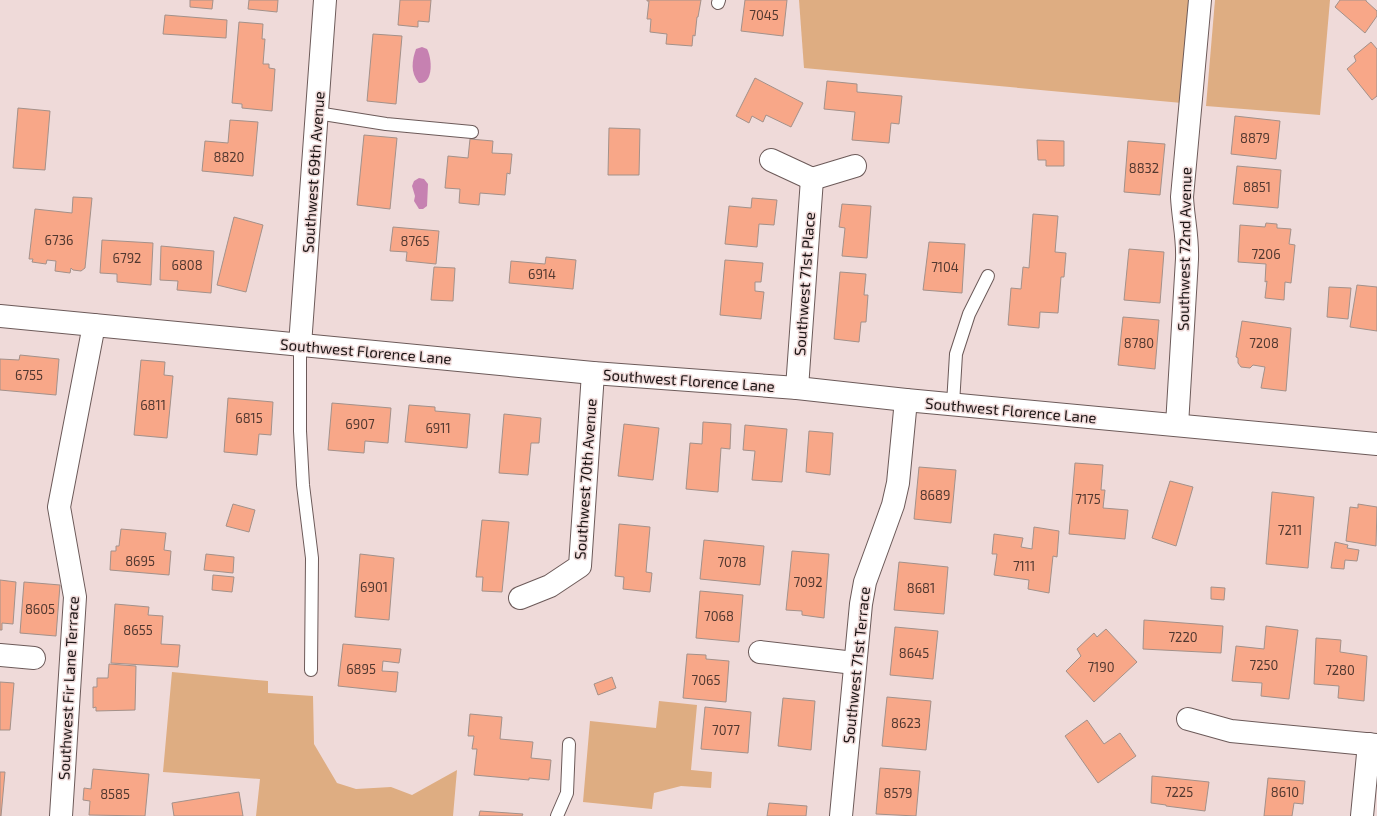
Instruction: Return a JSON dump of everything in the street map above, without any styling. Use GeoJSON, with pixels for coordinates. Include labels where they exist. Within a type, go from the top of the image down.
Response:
{"type":"FeatureCollection","features":[{"type":"Feature","properties":{"kind":"street","name":"Southwest 69th Avenue"},"geometry":{"type":"LineString","coordinates":[[300,345],[326,0]]}},
{"type":"Feature","properties":{"kind":"street","name":"Southwest 72nd Avenue"},"geometry":{"type":"LineString","coordinates":[[1177,426],[1188,245],[1182,197],[1200,0]]}},
{"type":"Feature","properties":{"kind":"street"},"geometry":{"type":"LineString","coordinates":[[771,160],[812,179],[855,166]]}},
{"type":"Feature","properties":{"kind":"street","name":"Southwest 71st Place"},"geometry":{"type":"LineString","coordinates":[[797,388],[812,179]]}},
{"type":"Feature","properties":{"kind":"street","name":"Southwest Florence Lane"},"geometry":{"type":"LineString","coordinates":[[0,316],[593,373],[797,388],[906,400],[1377,444]]}},
{"type":"Feature","properties":{"kind":"street","name":"Southwest Fir Lane Terrace"},"geometry":{"type":"LineString","coordinates":[[61,816],[75,597],[59,507],[94,325]]}},
{"type":"Feature","properties":{"kind":"street","name":"Southwest 70th Avenue"},"geometry":{"type":"LineString","coordinates":[[520,598],[550,586],[580,566],[593,373]]}},
{"type":"Feature","properties":{"kind":"street","name":"Southwest 71st Terrace"},"geometry":{"type":"LineString","coordinates":[[841,816],[854,663],[861,604],[865,582],[893,505],[898,483],[906,400]]}},
{"type":"Feature","properties":{"kind":"street"},"geometry":{"type":"LineString","coordinates":[[760,652],[854,663]]}},
{"type":"Feature","properties":{"kind":"street"},"geometry":{"type":"LineString","coordinates":[[0,655],[34,658]]}},
{"type":"Feature","properties":{"kind":"street"},"geometry":{"type":"LineString","coordinates":[[1188,719],[1231,730],[1373,745],[1362,816]]}},
{"type":"Feature","properties":{"kind":"lane"},"geometry":{"type":"LineString","coordinates":[[317,113],[386,124],[472,132]]}},
{"type":"Feature","properties":{"kind":"lane"},"geometry":{"type":"LineString","coordinates":[[953,404],[956,354],[969,314],[988,276]]}},
{"type":"Feature","properties":{"kind":"lane"},"geometry":{"type":"LineString","coordinates":[[300,345],[300,431],[303,485],[312,558],[311,670]]}},
{"type":"Feature","properties":{"kind":"lane"},"geometry":{"type":"LineString","coordinates":[[557,816],[567,793],[569,744]]}},
{"type":"Feature","properties":{"kind":"shaded area"},"geometry":{"type":"Polygon","coordinates":[[[799,0],[1191,0],[1182,103],[804,68],[799,0]]]}},
{"type":"Feature","properties":{"kind":"shaded area"},"geometry":{"type":"Polygon","coordinates":[[[1215,0],[1330,0],[1320,115],[1206,106],[1215,0]]]}},
{"type":"Feature","properties":{"kind":"shaded area"},"geometry":{"type":"Polygon","coordinates":[[[422,47],[427,49],[431,64],[427,79],[424,82],[419,83],[414,75],[413,62],[416,49],[422,47]]]}},
{"type":"Feature","properties":{"kind":"shaded area"},"geometry":{"type":"Polygon","coordinates":[[[419,178],[424,179],[428,184],[427,206],[423,209],[419,209],[414,201],[415,196],[412,186],[414,181],[419,178]]]}},
{"type":"Feature","properties":{"kind":"shaded area"},"geometry":{"type":"Polygon","coordinates":[[[172,672],[268,681],[268,693],[313,696],[314,744],[337,783],[356,789],[391,787],[412,795],[457,770],[453,816],[256,816],[260,779],[163,772],[172,672]]]}},
{"type":"Feature","properties":{"kind":"shaded area"},"geometry":{"type":"Polygon","coordinates":[[[659,701],[697,705],[691,770],[712,772],[711,788],[681,786],[654,793],[652,809],[583,802],[590,721],[656,728],[659,701]]]}},
{"type":"Feature","properties":{"kind":"building"},"geometry":{"type":"Polygon","coordinates":[[[190,0],[213,0],[212,9],[190,7],[190,0]]]}},
{"type":"Feature","properties":{"kind":"building"},"geometry":{"type":"Polygon","coordinates":[[[249,0],[278,0],[277,12],[248,9],[249,0]]]}},
{"type":"Feature","properties":{"kind":"building"},"geometry":{"type":"Polygon","coordinates":[[[400,0],[431,0],[429,22],[418,21],[418,27],[398,25],[400,0]]]}},
{"type":"Feature","properties":{"kind":"building"},"geometry":{"type":"Polygon","coordinates":[[[647,0],[701,0],[692,46],[666,44],[667,34],[650,32],[651,19],[647,19],[649,1],[647,0]]]}},
{"type":"Feature","properties":{"kind":"building"},"geometry":{"type":"Polygon","coordinates":[[[745,0],[787,0],[783,36],[741,31],[745,0]]]}},
{"type":"Feature","properties":{"kind":"building"},"geometry":{"type":"Polygon","coordinates":[[[1340,0],[1366,0],[1377,11],[1377,16],[1365,33],[1335,7],[1340,0]]]}},
{"type":"Feature","properties":{"kind":"building"},"geometry":{"type":"Polygon","coordinates":[[[165,15],[227,20],[226,38],[163,34],[165,15]]]}},
{"type":"Feature","properties":{"kind":"building"},"geometry":{"type":"Polygon","coordinates":[[[239,22],[263,24],[262,39],[265,39],[263,64],[269,64],[269,68],[275,69],[272,111],[242,108],[242,104],[232,103],[239,22]]]}},
{"type":"Feature","properties":{"kind":"building"},"geometry":{"type":"Polygon","coordinates":[[[373,34],[402,36],[396,104],[367,101],[373,34]]]}},
{"type":"Feature","properties":{"kind":"building"},"geometry":{"type":"Polygon","coordinates":[[[1371,42],[1377,49],[1377,96],[1372,100],[1347,69],[1356,61],[1354,56],[1371,42]]]}},
{"type":"Feature","properties":{"kind":"building"},"geometry":{"type":"Polygon","coordinates":[[[755,78],[803,103],[791,127],[766,115],[763,122],[752,116],[749,123],[736,116],[755,78]]]}},
{"type":"Feature","properties":{"kind":"building"},"geometry":{"type":"Polygon","coordinates":[[[827,81],[857,84],[857,92],[902,96],[899,124],[891,123],[889,143],[852,140],[855,112],[824,109],[827,81]]]}},
{"type":"Feature","properties":{"kind":"building"},"geometry":{"type":"Polygon","coordinates":[[[18,108],[50,111],[45,170],[13,168],[18,108]]]}},
{"type":"Feature","properties":{"kind":"building"},"geometry":{"type":"Polygon","coordinates":[[[1235,116],[1280,121],[1276,159],[1231,154],[1235,116]]]}},
{"type":"Feature","properties":{"kind":"building"},"geometry":{"type":"Polygon","coordinates":[[[230,120],[258,122],[253,176],[202,171],[205,141],[228,143],[230,120]]]}},
{"type":"Feature","properties":{"kind":"building"},"geometry":{"type":"Polygon","coordinates":[[[609,128],[640,129],[639,175],[608,175],[609,128]]]}},
{"type":"Feature","properties":{"kind":"building"},"geometry":{"type":"Polygon","coordinates":[[[364,135],[397,138],[390,209],[357,205],[364,135]]]}},
{"type":"Feature","properties":{"kind":"building"},"geometry":{"type":"Polygon","coordinates":[[[470,139],[493,141],[492,153],[512,154],[510,174],[507,173],[505,195],[480,193],[479,205],[459,203],[460,189],[445,188],[448,156],[468,158],[470,139]]]}},
{"type":"Feature","properties":{"kind":"building"},"geometry":{"type":"Polygon","coordinates":[[[1037,140],[1064,141],[1064,166],[1046,166],[1046,160],[1038,160],[1037,140]]]}},
{"type":"Feature","properties":{"kind":"building"},"geometry":{"type":"Polygon","coordinates":[[[1128,141],[1165,144],[1160,195],[1124,192],[1128,141]]]}},
{"type":"Feature","properties":{"kind":"building"},"geometry":{"type":"Polygon","coordinates":[[[1237,166],[1281,170],[1278,208],[1233,204],[1237,166]]]}},
{"type":"Feature","properties":{"kind":"building"},"geometry":{"type":"Polygon","coordinates":[[[73,197],[92,198],[85,268],[81,271],[73,270],[71,268],[70,273],[55,271],[56,261],[47,260],[46,264],[32,262],[33,259],[29,259],[35,209],[72,213],[73,197]]]}},
{"type":"Feature","properties":{"kind":"building"},"geometry":{"type":"Polygon","coordinates":[[[752,198],[777,200],[774,225],[759,224],[757,247],[725,244],[729,206],[751,208],[752,198]]]}},
{"type":"Feature","properties":{"kind":"building"},"geometry":{"type":"Polygon","coordinates":[[[842,204],[871,206],[867,258],[842,256],[845,228],[839,227],[842,204]]]}},
{"type":"Feature","properties":{"kind":"building"},"geometry":{"type":"Polygon","coordinates":[[[1033,214],[1058,216],[1055,252],[1066,253],[1064,277],[1061,277],[1058,313],[1040,312],[1039,328],[1008,325],[1011,288],[1021,289],[1023,267],[1029,268],[1033,214]]]}},
{"type":"Feature","properties":{"kind":"building"},"geometry":{"type":"Polygon","coordinates":[[[234,217],[263,225],[246,292],[217,285],[234,217]]]}},
{"type":"Feature","properties":{"kind":"building"},"geometry":{"type":"Polygon","coordinates":[[[1266,223],[1277,224],[1277,228],[1291,229],[1289,244],[1295,245],[1291,283],[1285,282],[1284,300],[1265,298],[1267,281],[1265,282],[1266,264],[1238,262],[1240,225],[1265,227],[1266,223]]]}},
{"type":"Feature","properties":{"kind":"building"},"geometry":{"type":"Polygon","coordinates":[[[393,227],[439,231],[436,264],[406,261],[407,252],[390,251],[393,227]]]}},
{"type":"Feature","properties":{"kind":"building"},"geometry":{"type":"Polygon","coordinates":[[[102,240],[153,243],[151,285],[117,282],[117,274],[100,273],[102,240]]]}},
{"type":"Feature","properties":{"kind":"building"},"geometry":{"type":"Polygon","coordinates":[[[929,242],[965,244],[962,293],[923,290],[929,242]]]}},
{"type":"Feature","properties":{"kind":"building"},"geometry":{"type":"Polygon","coordinates":[[[161,246],[214,251],[211,293],[177,290],[178,281],[160,280],[161,246]]]}},
{"type":"Feature","properties":{"kind":"building"},"geometry":{"type":"Polygon","coordinates":[[[1129,249],[1164,252],[1160,303],[1124,300],[1129,249]]]}},
{"type":"Feature","properties":{"kind":"building"},"geometry":{"type":"Polygon","coordinates":[[[546,257],[576,260],[573,289],[509,283],[511,261],[545,264],[546,257]]]}},
{"type":"Feature","properties":{"kind":"building"},"geometry":{"type":"Polygon","coordinates":[[[725,260],[763,263],[761,282],[755,282],[755,291],[764,292],[761,319],[720,315],[725,260]]]}},
{"type":"Feature","properties":{"kind":"building"},"geometry":{"type":"Polygon","coordinates":[[[434,267],[455,268],[453,301],[431,300],[434,267]]]}},
{"type":"Feature","properties":{"kind":"building"},"geometry":{"type":"Polygon","coordinates":[[[840,272],[866,274],[864,295],[868,295],[866,322],[861,322],[859,342],[834,339],[840,272]]]}},
{"type":"Feature","properties":{"kind":"building"},"geometry":{"type":"Polygon","coordinates":[[[1357,285],[1377,287],[1377,331],[1350,327],[1357,285]]]}},
{"type":"Feature","properties":{"kind":"building"},"geometry":{"type":"Polygon","coordinates":[[[1329,287],[1351,288],[1348,319],[1327,317],[1329,287]]]}},
{"type":"Feature","properties":{"kind":"building"},"geometry":{"type":"Polygon","coordinates":[[[1123,317],[1159,320],[1155,369],[1118,365],[1123,317]]]}},
{"type":"Feature","properties":{"kind":"building"},"geometry":{"type":"Polygon","coordinates":[[[1242,321],[1291,328],[1286,391],[1261,388],[1265,367],[1253,365],[1250,368],[1241,367],[1238,363],[1238,358],[1236,357],[1242,321]]]}},
{"type":"Feature","properties":{"kind":"building"},"geometry":{"type":"Polygon","coordinates":[[[20,355],[59,359],[56,395],[0,390],[0,359],[19,360],[20,355]]]}},
{"type":"Feature","properties":{"kind":"building"},"geometry":{"type":"Polygon","coordinates":[[[141,360],[165,362],[164,375],[173,376],[167,438],[134,435],[141,360]]]}},
{"type":"Feature","properties":{"kind":"building"},"geometry":{"type":"Polygon","coordinates":[[[228,398],[273,402],[271,435],[259,434],[257,455],[224,452],[228,398]]]}},
{"type":"Feature","properties":{"kind":"building"},"geometry":{"type":"Polygon","coordinates":[[[332,403],[391,408],[388,443],[365,441],[364,453],[328,450],[332,403]]]}},
{"type":"Feature","properties":{"kind":"building"},"geometry":{"type":"Polygon","coordinates":[[[409,405],[435,407],[435,411],[470,414],[467,448],[405,442],[409,405]]]}},
{"type":"Feature","properties":{"kind":"building"},"geometry":{"type":"Polygon","coordinates":[[[504,414],[541,418],[539,443],[531,443],[528,475],[499,473],[504,414]]]}},
{"type":"Feature","properties":{"kind":"building"},"geometry":{"type":"Polygon","coordinates":[[[703,422],[731,424],[730,449],[721,448],[718,492],[686,489],[690,443],[702,444],[703,422]]]}},
{"type":"Feature","properties":{"kind":"building"},"geometry":{"type":"Polygon","coordinates":[[[624,424],[659,428],[653,480],[618,476],[624,424]]]}},
{"type":"Feature","properties":{"kind":"building"},"geometry":{"type":"Polygon","coordinates":[[[745,425],[787,429],[782,482],[752,480],[755,451],[743,450],[745,425]]]}},
{"type":"Feature","properties":{"kind":"building"},"geometry":{"type":"Polygon","coordinates":[[[809,431],[833,433],[830,475],[806,472],[809,431]]]}},
{"type":"Feature","properties":{"kind":"building"},"geometry":{"type":"Polygon","coordinates":[[[1075,463],[1103,465],[1101,490],[1105,490],[1103,508],[1128,510],[1125,539],[1069,534],[1075,463]]]}},
{"type":"Feature","properties":{"kind":"building"},"geometry":{"type":"Polygon","coordinates":[[[919,467],[956,470],[951,523],[914,519],[919,467]]]}},
{"type":"Feature","properties":{"kind":"building"},"geometry":{"type":"Polygon","coordinates":[[[1170,481],[1193,487],[1176,546],[1152,538],[1170,481]]]}},
{"type":"Feature","properties":{"kind":"building"},"geometry":{"type":"Polygon","coordinates":[[[1272,492],[1314,497],[1308,568],[1266,564],[1272,492]]]}},
{"type":"Feature","properties":{"kind":"building"},"geometry":{"type":"Polygon","coordinates":[[[233,504],[255,510],[249,532],[226,526],[233,504]]]}},
{"type":"Feature","properties":{"kind":"building"},"geometry":{"type":"Polygon","coordinates":[[[1358,504],[1377,507],[1376,546],[1346,541],[1350,507],[1358,508],[1358,504]]]}},
{"type":"Feature","properties":{"kind":"building"},"geometry":{"type":"Polygon","coordinates":[[[482,520],[509,522],[502,592],[482,591],[483,577],[476,577],[482,520]]]}},
{"type":"Feature","properties":{"kind":"building"},"geometry":{"type":"Polygon","coordinates":[[[619,524],[650,527],[646,572],[652,573],[650,592],[623,589],[624,577],[615,576],[619,524]]]}},
{"type":"Feature","properties":{"kind":"building"},"geometry":{"type":"Polygon","coordinates":[[[1034,527],[1059,531],[1057,557],[1053,556],[1049,593],[1028,589],[1029,580],[994,575],[997,554],[992,554],[994,534],[1023,538],[1021,547],[1032,549],[1034,527]]]}},
{"type":"Feature","properties":{"kind":"building"},"geometry":{"type":"Polygon","coordinates":[[[121,529],[166,533],[164,550],[171,551],[169,575],[110,570],[111,551],[116,551],[116,546],[119,546],[121,529]]]}},
{"type":"Feature","properties":{"kind":"building"},"geometry":{"type":"Polygon","coordinates":[[[704,540],[764,546],[760,585],[700,579],[704,540]]]}},
{"type":"Feature","properties":{"kind":"building"},"geometry":{"type":"Polygon","coordinates":[[[1335,542],[1348,545],[1347,548],[1359,550],[1357,561],[1345,560],[1344,569],[1331,568],[1335,542]]]}},
{"type":"Feature","properties":{"kind":"building"},"geometry":{"type":"Polygon","coordinates":[[[792,551],[829,554],[824,618],[802,615],[802,611],[786,610],[792,551]]]}},
{"type":"Feature","properties":{"kind":"building"},"geometry":{"type":"Polygon","coordinates":[[[206,554],[234,557],[233,573],[204,570],[206,554]]]}},
{"type":"Feature","properties":{"kind":"building"},"geometry":{"type":"Polygon","coordinates":[[[360,554],[394,558],[389,620],[355,617],[360,554]]]}},
{"type":"Feature","properties":{"kind":"building"},"geometry":{"type":"Polygon","coordinates":[[[899,562],[948,567],[944,614],[894,610],[899,562]]]}},
{"type":"Feature","properties":{"kind":"building"},"geometry":{"type":"Polygon","coordinates":[[[213,575],[234,577],[232,592],[212,590],[213,575]]]}},
{"type":"Feature","properties":{"kind":"building"},"geometry":{"type":"Polygon","coordinates":[[[0,580],[16,582],[13,624],[2,623],[2,630],[0,630],[0,580]]]}},
{"type":"Feature","properties":{"kind":"building"},"geometry":{"type":"Polygon","coordinates":[[[24,582],[60,585],[56,636],[20,633],[24,582]]]}},
{"type":"Feature","properties":{"kind":"building"},"geometry":{"type":"Polygon","coordinates":[[[1211,587],[1225,588],[1224,600],[1211,599],[1211,587]]]}},
{"type":"Feature","properties":{"kind":"building"},"geometry":{"type":"Polygon","coordinates":[[[700,591],[743,595],[739,642],[696,638],[700,591]]]}},
{"type":"Feature","properties":{"kind":"building"},"geometry":{"type":"Polygon","coordinates":[[[115,604],[149,607],[148,615],[163,616],[161,644],[180,645],[178,667],[111,663],[115,604]]]}},
{"type":"Feature","properties":{"kind":"building"},"geometry":{"type":"Polygon","coordinates":[[[1144,620],[1223,626],[1221,653],[1143,649],[1144,620]]]}},
{"type":"Feature","properties":{"kind":"building"},"geometry":{"type":"Polygon","coordinates":[[[1266,626],[1298,630],[1289,699],[1261,696],[1262,683],[1232,681],[1236,646],[1264,649],[1266,626]]]}},
{"type":"Feature","properties":{"kind":"building"},"geometry":{"type":"Polygon","coordinates":[[[895,627],[938,631],[933,679],[890,675],[895,627]]]}},
{"type":"Feature","properties":{"kind":"building"},"geometry":{"type":"Polygon","coordinates":[[[1106,629],[1137,662],[1094,702],[1066,671],[1081,656],[1077,649],[1094,633],[1097,637],[1106,629]]]}},
{"type":"Feature","properties":{"kind":"building"},"geometry":{"type":"Polygon","coordinates":[[[1316,638],[1341,640],[1340,652],[1367,656],[1364,701],[1338,698],[1339,686],[1314,684],[1316,638]]]}},
{"type":"Feature","properties":{"kind":"building"},"geometry":{"type":"Polygon","coordinates":[[[343,644],[401,649],[399,663],[383,661],[382,671],[398,672],[396,692],[338,686],[343,644]]]}},
{"type":"Feature","properties":{"kind":"building"},"geometry":{"type":"Polygon","coordinates":[[[687,654],[706,655],[706,659],[729,661],[726,702],[683,698],[687,654]]]}},
{"type":"Feature","properties":{"kind":"building"},"geometry":{"type":"Polygon","coordinates":[[[109,664],[136,666],[135,710],[96,711],[96,707],[93,708],[93,687],[97,687],[97,678],[108,678],[109,664]]]}},
{"type":"Feature","properties":{"kind":"building"},"geometry":{"type":"Polygon","coordinates":[[[612,677],[616,688],[598,695],[594,684],[612,677]]]}},
{"type":"Feature","properties":{"kind":"building"},"geometry":{"type":"Polygon","coordinates":[[[0,682],[14,683],[10,730],[0,730],[0,682]]]}},
{"type":"Feature","properties":{"kind":"building"},"geometry":{"type":"Polygon","coordinates":[[[887,697],[931,701],[926,750],[882,746],[887,697]]]}},
{"type":"Feature","properties":{"kind":"building"},"geometry":{"type":"Polygon","coordinates":[[[783,698],[815,701],[811,750],[778,746],[783,698]]]}},
{"type":"Feature","properties":{"kind":"building"},"geometry":{"type":"Polygon","coordinates":[[[705,707],[751,712],[748,753],[701,749],[705,707]]]}},
{"type":"Feature","properties":{"kind":"building"},"geometry":{"type":"Polygon","coordinates":[[[470,714],[502,717],[500,739],[533,742],[531,758],[551,760],[549,780],[529,778],[529,780],[474,775],[477,749],[472,749],[474,736],[468,736],[470,714]]]}},
{"type":"Feature","properties":{"kind":"building"},"geometry":{"type":"Polygon","coordinates":[[[1087,720],[1104,744],[1120,733],[1136,756],[1098,783],[1065,736],[1087,720]]]}},
{"type":"Feature","properties":{"kind":"building"},"geometry":{"type":"Polygon","coordinates":[[[880,768],[920,771],[916,816],[876,814],[880,768]]]}},
{"type":"Feature","properties":{"kind":"building"},"geometry":{"type":"Polygon","coordinates":[[[93,769],[149,774],[145,816],[89,815],[90,801],[83,800],[84,788],[91,789],[93,769]]]}},
{"type":"Feature","properties":{"kind":"building"},"geometry":{"type":"Polygon","coordinates":[[[0,772],[5,772],[1,816],[0,816],[0,772]]]}},
{"type":"Feature","properties":{"kind":"building"},"geometry":{"type":"Polygon","coordinates":[[[1152,776],[1209,782],[1205,811],[1151,803],[1152,776]]]}},
{"type":"Feature","properties":{"kind":"building"},"geometry":{"type":"Polygon","coordinates":[[[1268,778],[1305,781],[1303,804],[1294,803],[1292,816],[1264,816],[1268,778]]]}},
{"type":"Feature","properties":{"kind":"building"},"geometry":{"type":"Polygon","coordinates":[[[239,792],[243,816],[174,816],[172,803],[239,792]]]}},
{"type":"Feature","properties":{"kind":"building"},"geometry":{"type":"Polygon","coordinates":[[[769,803],[807,806],[806,816],[767,816],[769,803]]]}},
{"type":"Feature","properties":{"kind":"building"},"geometry":{"type":"Polygon","coordinates":[[[480,811],[523,814],[522,816],[479,816],[480,811]]]}}]}
